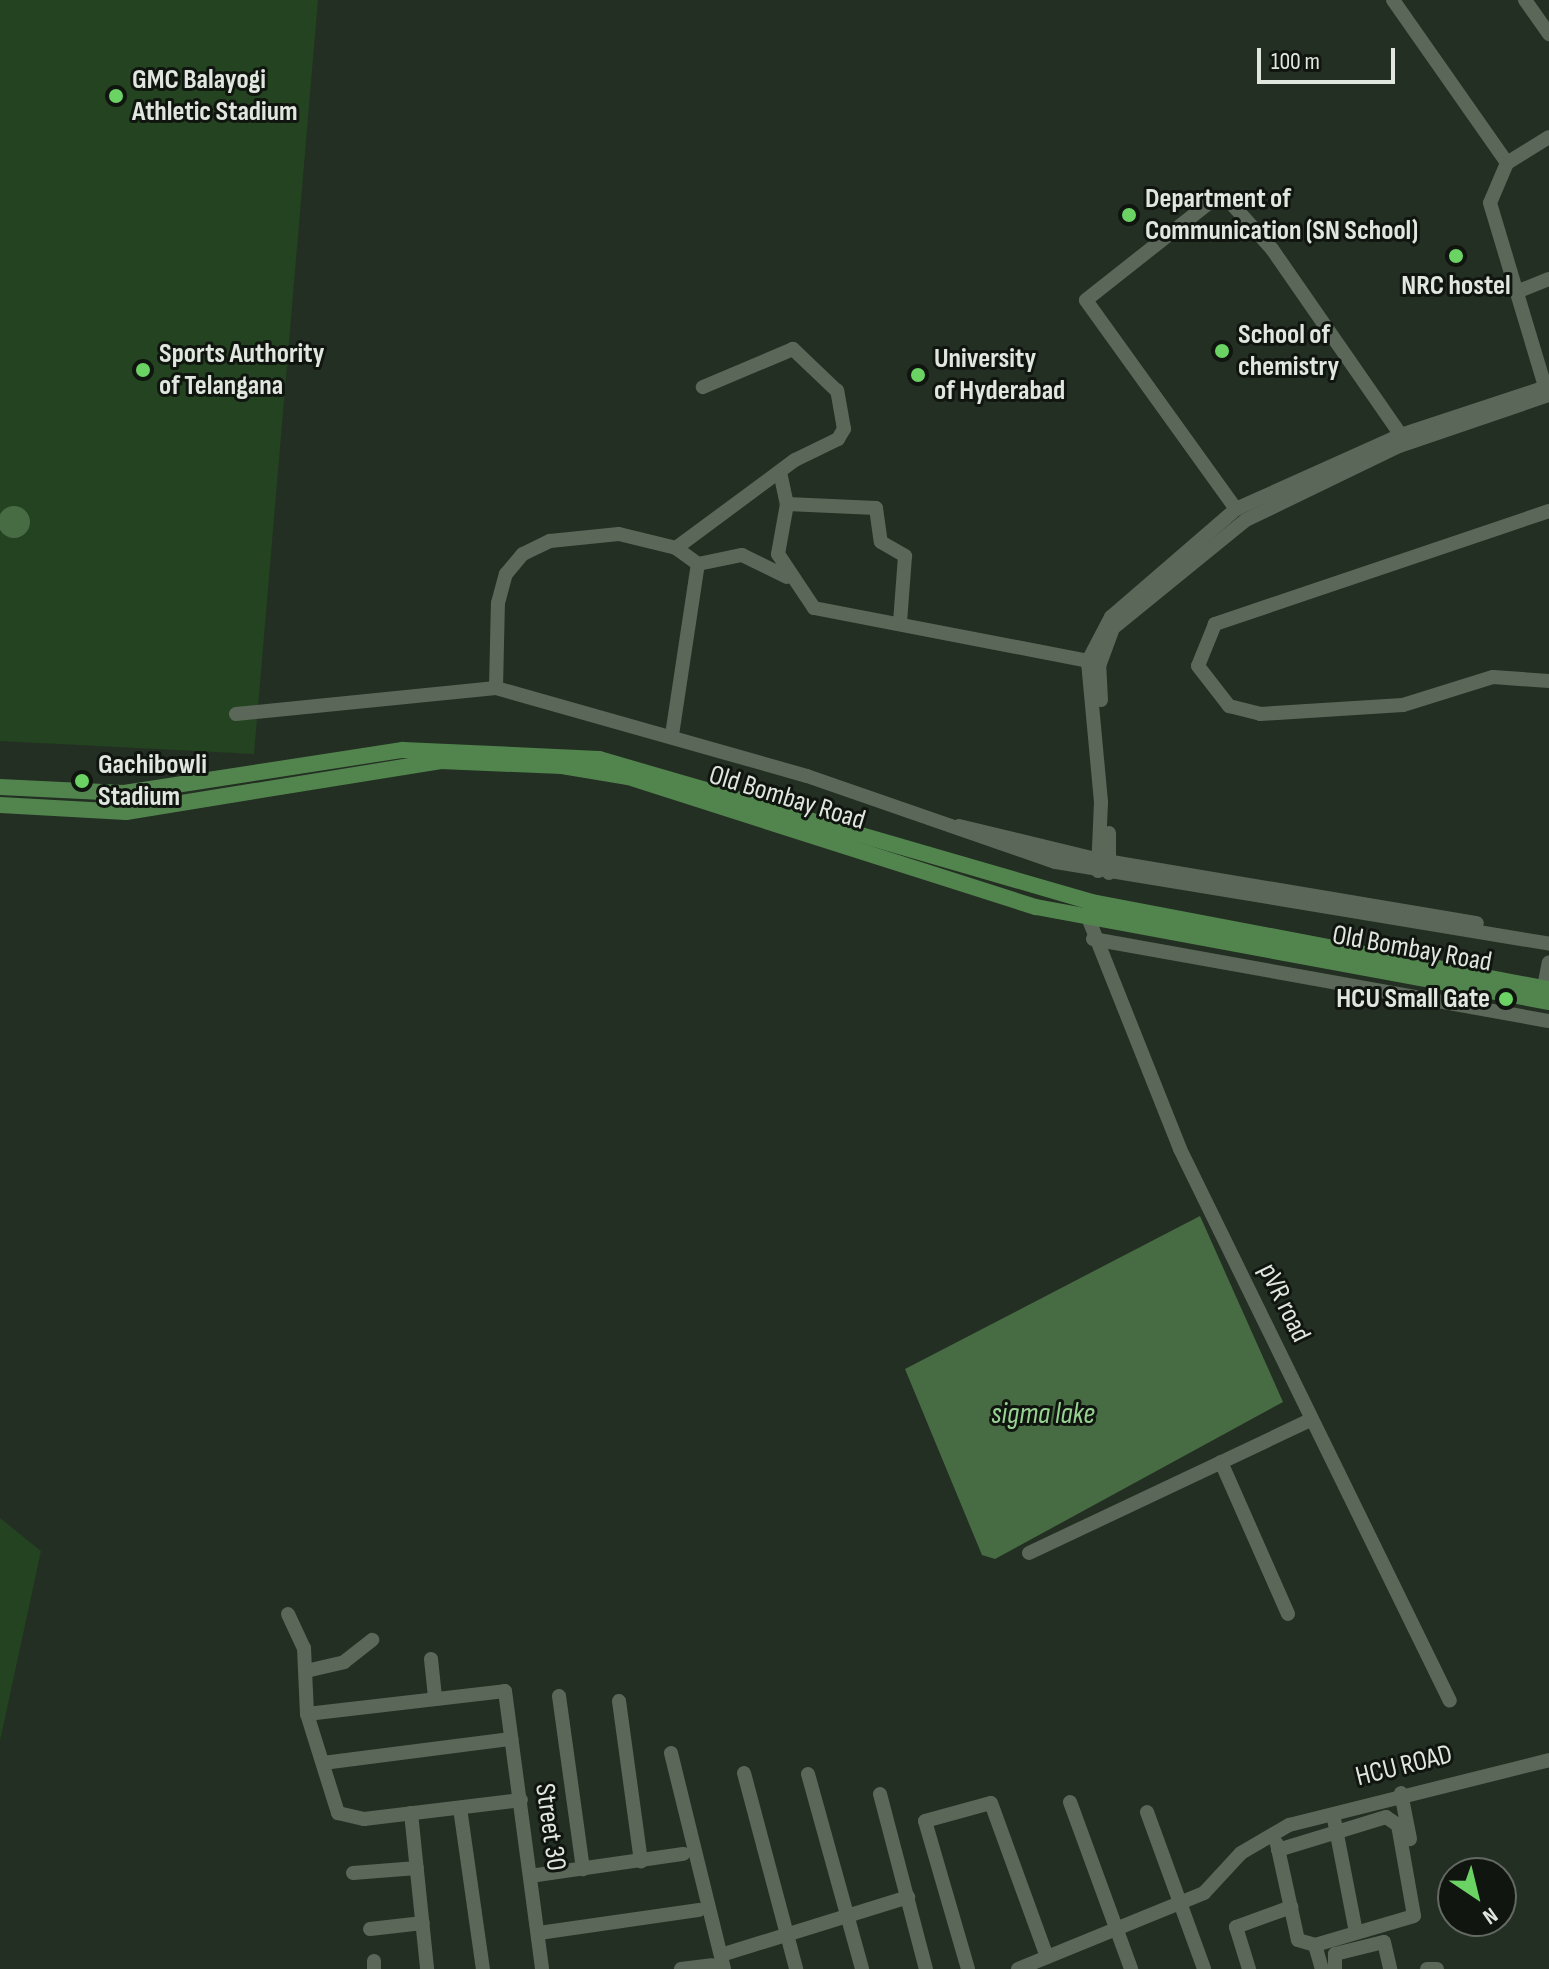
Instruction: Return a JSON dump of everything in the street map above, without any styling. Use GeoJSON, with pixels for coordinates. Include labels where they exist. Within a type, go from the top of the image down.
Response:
{"type":"FeatureCollection","features":[{"type":"Feature","properties":{"kind":"main road","name":"Old Bombay Road"},"geometry":{"type":"LineString","coordinates":[[0,787],[124,793],[403,750],[599,759],[1092,902],[1547,993]]}},
{"type":"Feature","properties":{"kind":"main road","name":"Old Bombay Road"},"geometry":{"type":"LineString","coordinates":[[0,805],[126,812],[441,761],[562,766],[628,777],[1089,920],[1547,993]]}},
{"type":"Feature","properties":{"kind":"street"},"geometry":{"type":"LineString","coordinates":[[1393,0],[1507,163]]}},
{"type":"Feature","properties":{"kind":"street"},"geometry":{"type":"LineString","coordinates":[[1525,0],[1544,15],[1549,34]]}},
{"type":"Feature","properties":{"kind":"street"},"geometry":{"type":"LineString","coordinates":[[1548,393],[1490,203],[1507,163],[1549,137]]}},
{"type":"Feature","properties":{"kind":"street"},"geometry":{"type":"LineString","coordinates":[[1236,509],[1086,300],[1214,199],[1231,203],[1272,249],[1401,435]]}},
{"type":"Feature","properties":{"kind":"street"},"geometry":{"type":"LineString","coordinates":[[1519,291],[1549,279]]}},
{"type":"Feature","properties":{"kind":"street"},"geometry":{"type":"LineString","coordinates":[[676,548],[780,472],[838,439],[842,408],[827,377],[787,349],[703,387]]}},
{"type":"Feature","properties":{"kind":"street"},"geometry":{"type":"LineString","coordinates":[[1104,866],[1088,661],[1111,617],[1236,509],[1401,435],[1548,393]]}},
{"type":"Feature","properties":{"kind":"street"},"geometry":{"type":"LineString","coordinates":[[1104,866],[1099,666],[1113,628],[1246,520],[1399,446],[1548,393]]}},
{"type":"Feature","properties":{"kind":"street"},"geometry":{"type":"LineString","coordinates":[[780,472],[787,504],[778,554],[787,577],[814,608],[900,622],[1088,661]]}},
{"type":"Feature","properties":{"kind":"street"},"geometry":{"type":"LineString","coordinates":[[787,504],[876,508],[881,542],[905,556],[900,622]]}},
{"type":"Feature","properties":{"kind":"street"},"geometry":{"type":"LineString","coordinates":[[1549,511],[1215,624],[1198,666],[1229,706],[1260,714],[1403,705],[1493,677],[1549,681]]}},
{"type":"Feature","properties":{"kind":"street"},"geometry":{"type":"LineString","coordinates":[[496,688],[498,603],[506,574],[523,554],[550,541],[619,534],[676,548],[698,564],[742,555],[787,577]]}},
{"type":"Feature","properties":{"kind":"street"},"geometry":{"type":"LineString","coordinates":[[672,735],[698,564]]}},
{"type":"Feature","properties":{"kind":"street"},"geometry":{"type":"LineString","coordinates":[[236,714],[496,688],[672,735],[959,826],[979,840],[1104,866],[1549,944]]}},
{"type":"Feature","properties":{"kind":"street"},"geometry":{"type":"LineString","coordinates":[[1104,866],[1549,936]]}},
{"type":"Feature","properties":{"kind":"street","name":"pVR road"},"geometry":{"type":"LineString","coordinates":[[1089,920],[1093,939],[1180,1149],[1450,1701]]}},
{"type":"Feature","properties":{"kind":"street"},"geometry":{"type":"LineString","coordinates":[[1093,939],[1549,1021]]}},
{"type":"Feature","properties":{"kind":"street"},"geometry":{"type":"LineString","coordinates":[[1547,993],[1549,962]]}},
{"type":"Feature","properties":{"kind":"street"},"geometry":{"type":"LineString","coordinates":[[1029,1553],[1311,1420]]}},
{"type":"Feature","properties":{"kind":"street"},"geometry":{"type":"LineString","coordinates":[[1221,1462],[1288,1614]]}},
{"type":"Feature","properties":{"kind":"street"},"geometry":{"type":"LineString","coordinates":[[288,1614],[306,1671],[307,1714],[338,1813],[364,1819],[521,1800]]}},
{"type":"Feature","properties":{"kind":"street"},"geometry":{"type":"LineString","coordinates":[[306,1671],[344,1662],[372,1640]]}},
{"type":"Feature","properties":{"kind":"street"},"geometry":{"type":"LineString","coordinates":[[307,1714],[435,1698],[431,1659]]}},
{"type":"Feature","properties":{"kind":"street","name":"Street 30"},"geometry":{"type":"LineString","coordinates":[[435,1698],[505,1691],[542,1969]]}},
{"type":"Feature","properties":{"kind":"street"},"geometry":{"type":"LineString","coordinates":[[559,1696],[583,1869]]}},
{"type":"Feature","properties":{"kind":"street"},"geometry":{"type":"LineString","coordinates":[[619,1701],[641,1861]]}},
{"type":"Feature","properties":{"kind":"street"},"geometry":{"type":"LineString","coordinates":[[323,1763],[511,1739]]}},
{"type":"Feature","properties":{"kind":"street"},"geometry":{"type":"LineString","coordinates":[[671,1753],[719,1963]]}},
{"type":"Feature","properties":{"kind":"street","name":"HCU ROAD"},"geometry":{"type":"LineString","coordinates":[[1018,1969],[1204,1893],[1241,1853],[1274,1832],[1401,1793],[1549,1760]]}},
{"type":"Feature","properties":{"kind":"street"},"geometry":{"type":"LineString","coordinates":[[744,1773],[796,1969]]}},
{"type":"Feature","properties":{"kind":"street"},"geometry":{"type":"LineString","coordinates":[[808,1774],[862,1969]]}},
{"type":"Feature","properties":{"kind":"street"},"geometry":{"type":"LineString","coordinates":[[1401,1793],[1416,1871]]}},
{"type":"Feature","properties":{"kind":"street"},"geometry":{"type":"LineString","coordinates":[[880,1794],[926,1969]]}},
{"type":"Feature","properties":{"kind":"street"},"geometry":{"type":"LineString","coordinates":[[1070,1802],[1131,1969]]}},
{"type":"Feature","properties":{"kind":"street"},"geometry":{"type":"LineString","coordinates":[[968,1969],[925,1821],[991,1803],[1047,1957]]}},
{"type":"Feature","properties":{"kind":"street"},"geometry":{"type":"LineString","coordinates":[[460,1808],[483,1969]]}},
{"type":"Feature","properties":{"kind":"street"},"geometry":{"type":"LineString","coordinates":[[1147,1812],[1178,1906],[1204,1969]]}},
{"type":"Feature","properties":{"kind":"street"},"geometry":{"type":"LineString","coordinates":[[1332,1812],[1356,1932]]}},
{"type":"Feature","properties":{"kind":"street"},"geometry":{"type":"LineString","coordinates":[[411,1813],[427,1969]]}},
{"type":"Feature","properties":{"kind":"street"},"geometry":{"type":"LineString","coordinates":[[1274,1832],[1278,1850],[1291,1907],[1301,1945],[1315,1945],[1409,1919],[1417,1910],[1396,1821],[1336,1828],[1278,1850]]}},
{"type":"Feature","properties":{"kind":"street"},"geometry":{"type":"LineString","coordinates":[[530,1876],[683,1854]]}},
{"type":"Feature","properties":{"kind":"street"},"geometry":{"type":"LineString","coordinates":[[353,1873],[417,1868]]}},
{"type":"Feature","properties":{"kind":"street"},"geometry":{"type":"LineString","coordinates":[[681,1969],[719,1963],[787,1936],[908,1897]]}},
{"type":"Feature","properties":{"kind":"street"},"geometry":{"type":"LineString","coordinates":[[1249,1969],[1236,1927],[1291,1907]]}},
{"type":"Feature","properties":{"kind":"street"},"geometry":{"type":"LineString","coordinates":[[539,1933],[699,1910]]}},
{"type":"Feature","properties":{"kind":"street"},"geometry":{"type":"LineString","coordinates":[[370,1929],[423,1923]]}},
{"type":"Feature","properties":{"kind":"street"},"geometry":{"type":"LineString","coordinates":[[1335,1969],[1335,1954],[1384,1942],[1390,1969]]}},
{"type":"Feature","properties":{"kind":"street"},"geometry":{"type":"LineString","coordinates":[[1315,1945],[1322,1969]]}},
{"type":"Feature","properties":{"kind":"shaded area","name":"Sports Authority of Telangana"},"geometry":{"type":"Polygon","coordinates":[[[0,0],[318,0],[254,754],[0,741],[0,0]]]}},
{"type":"Feature","properties":{"kind":"shaded area"},"geometry":{"type":"Polygon","coordinates":[[[0,1518],[41,1551],[0,1741],[0,1518]]]}},
{"type":"Feature","properties":{"kind":"water"},"geometry":{"type":"Polygon","coordinates":[[[14,506],[25,511],[30,522],[25,533],[14,538],[3,533],[-2,522],[3,511],[14,506]]]}},
{"type":"Feature","properties":{"kind":"water","name":"sigma lake"},"geometry":{"type":"Polygon","coordinates":[[[1200,1216],[1283,1402],[995,1559],[982,1555],[905,1369],[1200,1216]]]}},
{"type":"Feature","properties":{"kind":"place","name":"GMC Balayogi Athletic Stadium"},"geometry":{"type":"Point","coordinates":[116,96]}},
{"type":"Feature","properties":{"kind":"place","name":"Department of Communication (SN School)"},"geometry":{"type":"Point","coordinates":[1129,215]}},
{"type":"Feature","properties":{"kind":"place","name":"NRC hostel"},"geometry":{"type":"Point","coordinates":[1456,256]}},
{"type":"Feature","properties":{"kind":"place","name":"School of chemistry"},"geometry":{"type":"Point","coordinates":[1222,351]}},
{"type":"Feature","properties":{"kind":"place","name":"Sports Authority of Telangana"},"geometry":{"type":"Point","coordinates":[143,370]}},
{"type":"Feature","properties":{"kind":"place","name":"University of Hyderabad"},"geometry":{"type":"Point","coordinates":[918,375]}},
{"type":"Feature","properties":{"kind":"place","name":"Gachibowli Stadium"},"geometry":{"type":"Point","coordinates":[82,781]}},
{"type":"Feature","properties":{"kind":"place","name":"HCU Small Gate"},"geometry":{"type":"Point","coordinates":[1506,999]}}]}
